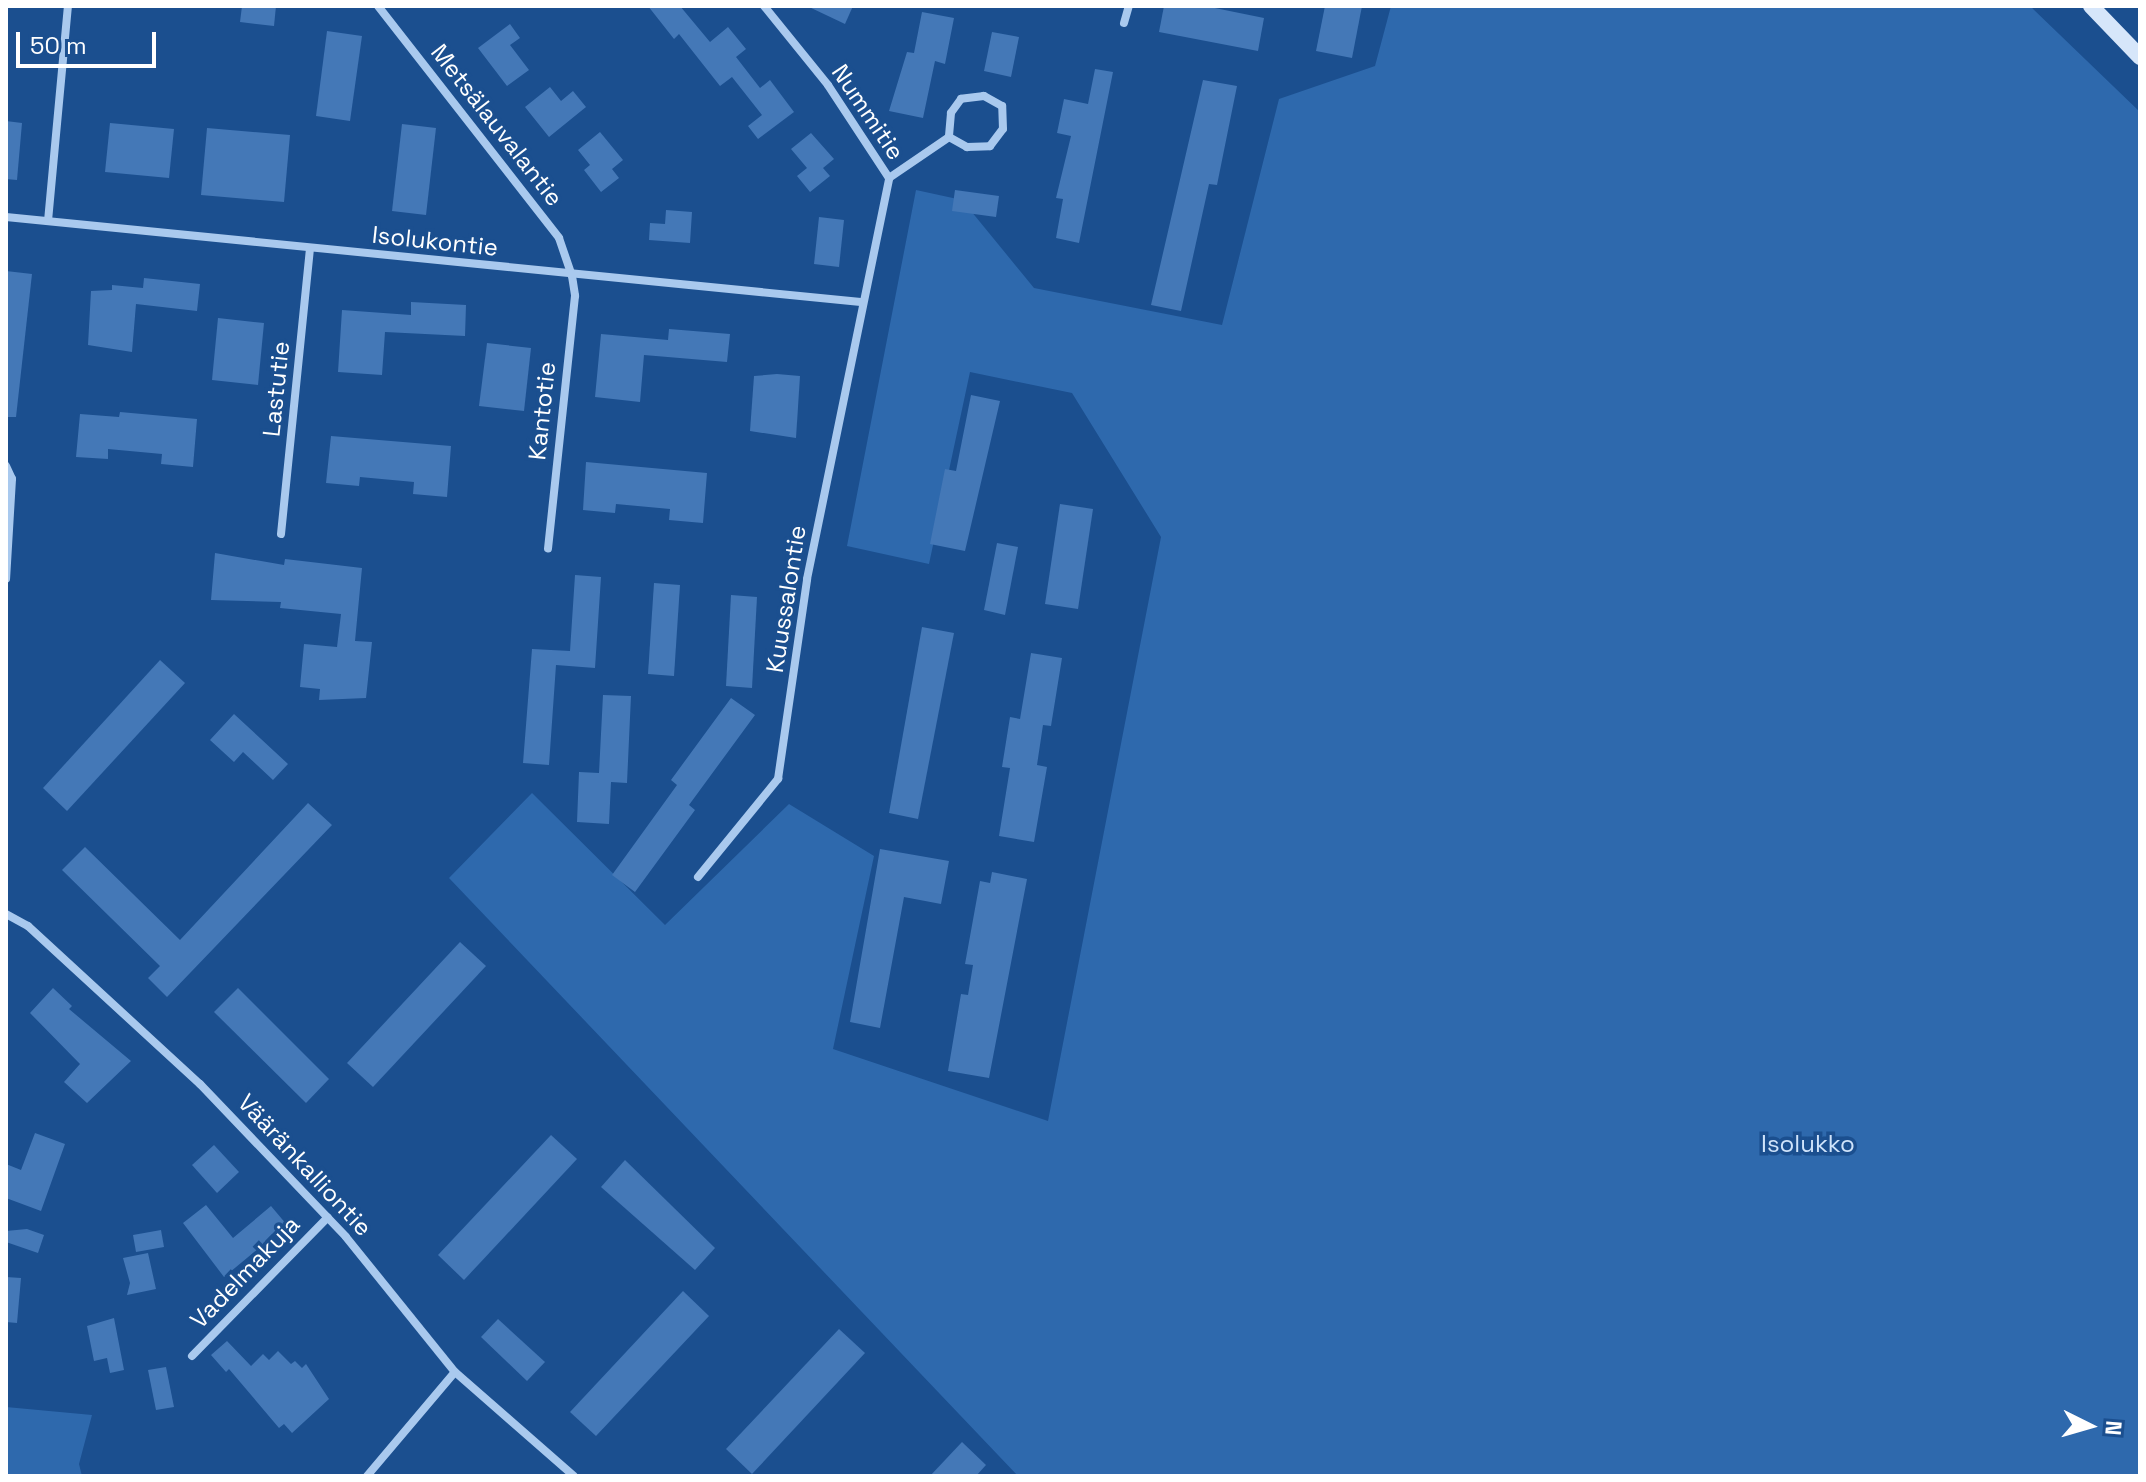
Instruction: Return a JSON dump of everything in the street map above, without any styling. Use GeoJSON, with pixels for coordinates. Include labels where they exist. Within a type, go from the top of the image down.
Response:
{"type":"FeatureCollection","features":[{"type":"Feature","properties":{"kind":"main road"},"geometry":{"type":"LineString","coordinates":[[2091,6],[2140,57]]}},
{"type":"Feature","properties":{"kind":"street"},"geometry":{"type":"LineString","coordinates":[[48,221],[68,6]]}},
{"type":"Feature","properties":{"kind":"street","name":"Metsälauvalantie"},"geometry":{"type":"LineString","coordinates":[[378,6],[559,238],[572,276]]}},
{"type":"Feature","properties":{"kind":"street","name":"Nummitie"},"geometry":{"type":"LineString","coordinates":[[764,6],[828,85],[889,178],[861,302]]}},
{"type":"Feature","properties":{"kind":"street"},"geometry":{"type":"LineString","coordinates":[[1124,23],[1129,6]]}},
{"type":"Feature","properties":{"kind":"street"},"geometry":{"type":"LineString","coordinates":[[984,96],[1002,106],[1003,129],[990,146],[967,147],[949,137],[951,113],[961,99],[984,96]]}},
{"type":"Feature","properties":{"kind":"street"},"geometry":{"type":"LineString","coordinates":[[889,178],[949,137]]}},
{"type":"Feature","properties":{"kind":"street","name":"Isolukontie"},"geometry":{"type":"LineString","coordinates":[[6,217],[572,276],[861,302]]}},
{"type":"Feature","properties":{"kind":"street","name":"Lastutie"},"geometry":{"type":"LineString","coordinates":[[281,534],[310,248]]}},
{"type":"Feature","properties":{"kind":"street","name":"Kantotie"},"geometry":{"type":"LineString","coordinates":[[548,549],[575,296],[572,276]]}},
{"type":"Feature","properties":{"kind":"street","name":"Kuussalontie"},"geometry":{"type":"LineString","coordinates":[[698,877],[778,779],[807,579],[861,302]]}},
{"type":"Feature","properties":{"kind":"street"},"geometry":{"type":"LineString","coordinates":[[6,466],[12,479],[6,579]]}},
{"type":"Feature","properties":{"kind":"street","name":"Vääränkalliontie"},"geometry":{"type":"LineString","coordinates":[[6,914],[28,926],[200,1084],[328,1217],[455,1372],[574,1476]]}},
{"type":"Feature","properties":{"kind":"street","name":"Vadelmakuja"},"geometry":{"type":"LineString","coordinates":[[192,1356],[328,1217]]}},
{"type":"Feature","properties":{"kind":"street"},"geometry":{"type":"LineString","coordinates":[[367,1476],[455,1372]]}},
{"type":"Feature","properties":{"kind":"green space","name":"Isolukko"},"geometry":{"type":"Polygon","coordinates":[[[1391,6],[2030,6],[2140,112],[2140,1476],[1018,1476],[449,878],[532,793],[665,925],[789,804],[874,856],[833,1049],[1048,1121],[1161,537],[1072,393],[970,372],[929,564],[847,546],[916,190],[962,200],[1034,288],[1222,325],[1279,99],[1375,66],[1391,6]]]}},
{"type":"Feature","properties":{"kind":"green space"},"geometry":{"type":"Polygon","coordinates":[[[6,1407],[92,1415],[79,1464],[82,1476],[6,1476],[6,1407]]]}},
{"type":"Feature","properties":{"kind":"building"},"geometry":{"type":"Polygon","coordinates":[[[242,6],[276,6],[274,26],[240,22],[242,6]]]}},
{"type":"Feature","properties":{"kind":"building"},"geometry":{"type":"Polygon","coordinates":[[[648,6],[680,6],[710,42],[728,27],[746,49],[736,57],[760,88],[770,80],[794,112],[758,139],[748,126],[762,115],[732,77],[720,86],[679,34],[674,39],[648,6]]]}},
{"type":"Feature","properties":{"kind":"building"},"geometry":{"type":"Polygon","coordinates":[[[807,6],[853,6],[845,24],[807,6]]]}},
{"type":"Feature","properties":{"kind":"building"},"geometry":{"type":"Polygon","coordinates":[[[1164,6],[1205,6],[1264,18],[1258,51],[1159,32],[1164,6]]]}},
{"type":"Feature","properties":{"kind":"building"},"geometry":{"type":"Polygon","coordinates":[[[1325,6],[1362,6],[1352,58],[1316,51],[1325,6]]]}},
{"type":"Feature","properties":{"kind":"building"},"geometry":{"type":"Polygon","coordinates":[[[922,12],[954,18],[945,64],[935,61],[923,118],[889,111],[907,52],[914,53],[922,12]]]}},
{"type":"Feature","properties":{"kind":"building"},"geometry":{"type":"Polygon","coordinates":[[[510,24],[520,38],[510,45],[529,70],[507,86],[478,48],[510,24]]]}},
{"type":"Feature","properties":{"kind":"building"},"geometry":{"type":"Polygon","coordinates":[[[327,31],[362,36],[350,121],[316,116],[327,31]]]}},
{"type":"Feature","properties":{"kind":"building"},"geometry":{"type":"Polygon","coordinates":[[[992,32],[1019,37],[1011,77],[984,71],[992,32]]]}},
{"type":"Feature","properties":{"kind":"building"},"geometry":{"type":"Polygon","coordinates":[[[1095,69],[1113,72],[1079,243],[1056,238],[1063,199],[1056,198],[1071,136],[1057,133],[1064,99],[1088,104],[1095,69]]]}},
{"type":"Feature","properties":{"kind":"building"},"geometry":{"type":"Polygon","coordinates":[[[1203,80],[1237,86],[1217,185],[1209,184],[1181,311],[1151,305],[1203,80]]]}},
{"type":"Feature","properties":{"kind":"building"},"geometry":{"type":"Polygon","coordinates":[[[550,87],[561,101],[573,91],[586,107],[549,137],[525,107],[550,87]]]}},
{"type":"Feature","properties":{"kind":"building"},"geometry":{"type":"Polygon","coordinates":[[[6,121],[22,123],[17,180],[6,179],[6,121]]]}},
{"type":"Feature","properties":{"kind":"building"},"geometry":{"type":"Polygon","coordinates":[[[110,123],[174,129],[169,178],[105,172],[110,123]]]}},
{"type":"Feature","properties":{"kind":"building"},"geometry":{"type":"Polygon","coordinates":[[[402,124],[436,128],[426,215],[392,211],[402,124]]]}},
{"type":"Feature","properties":{"kind":"building"},"geometry":{"type":"Polygon","coordinates":[[[207,128],[290,135],[284,202],[201,195],[207,128]]]}},
{"type":"Feature","properties":{"kind":"building"},"geometry":{"type":"Polygon","coordinates":[[[600,132],[623,160],[612,169],[619,178],[601,192],[584,170],[590,165],[578,150],[600,132]]]}},
{"type":"Feature","properties":{"kind":"building"},"geometry":{"type":"Polygon","coordinates":[[[811,133],[834,159],[823,168],[830,176],[810,192],[797,176],[807,168],[791,149],[811,133]]]}},
{"type":"Feature","properties":{"kind":"building"},"geometry":{"type":"Polygon","coordinates":[[[955,190],[999,196],[996,217],[952,211],[955,190]]]}},
{"type":"Feature","properties":{"kind":"building"},"geometry":{"type":"Polygon","coordinates":[[[666,210],[692,212],[690,243],[649,240],[650,223],[665,224],[666,210]]]}},
{"type":"Feature","properties":{"kind":"building"},"geometry":{"type":"Polygon","coordinates":[[[819,217],[844,220],[839,267],[814,264],[819,217]]]}},
{"type":"Feature","properties":{"kind":"building"},"geometry":{"type":"Polygon","coordinates":[[[6,271],[32,274],[16,417],[6,417],[6,271]]]}},
{"type":"Feature","properties":{"kind":"building"},"geometry":{"type":"Polygon","coordinates":[[[144,278],[200,284],[197,311],[136,304],[132,352],[88,345],[91,291],[112,290],[112,285],[143,288],[144,278]]]}},
{"type":"Feature","properties":{"kind":"building"},"geometry":{"type":"Polygon","coordinates":[[[411,302],[466,305],[465,336],[385,332],[382,375],[338,372],[342,310],[411,315],[411,302]]]}},
{"type":"Feature","properties":{"kind":"building"},"geometry":{"type":"Polygon","coordinates":[[[218,318],[264,323],[258,385],[212,380],[218,318]]]}},
{"type":"Feature","properties":{"kind":"building"},"geometry":{"type":"Polygon","coordinates":[[[669,329],[730,334],[727,362],[644,355],[640,402],[595,397],[601,334],[668,340],[669,329]]]}},
{"type":"Feature","properties":{"kind":"building"},"geometry":{"type":"Polygon","coordinates":[[[487,343],[531,348],[524,411],[479,406],[487,343]]]}},
{"type":"Feature","properties":{"kind":"building"},"geometry":{"type":"Polygon","coordinates":[[[754,376],[800,376],[796,438],[750,431],[754,376]]]}},
{"type":"Feature","properties":{"kind":"building"},"geometry":{"type":"Polygon","coordinates":[[[971,395],[1000,401],[965,551],[930,544],[945,469],[956,471],[971,395]]]}},
{"type":"Feature","properties":{"kind":"building"},"geometry":{"type":"Polygon","coordinates":[[[120,412],[197,419],[193,467],[161,464],[162,454],[108,449],[108,459],[76,457],[80,414],[119,417],[120,412]]]}},
{"type":"Feature","properties":{"kind":"building"},"geometry":{"type":"Polygon","coordinates":[[[331,436],[451,446],[447,497],[413,494],[414,482],[360,477],[359,486],[326,483],[331,436]]]}},
{"type":"Feature","properties":{"kind":"building"},"geometry":{"type":"Polygon","coordinates":[[[586,462],[707,473],[703,523],[669,520],[670,509],[616,504],[615,513],[583,510],[586,462]]]}},
{"type":"Feature","properties":{"kind":"building"},"geometry":{"type":"Polygon","coordinates":[[[1060,504],[1093,509],[1078,609],[1045,604],[1060,504]]]}},
{"type":"Feature","properties":{"kind":"building"},"geometry":{"type":"Polygon","coordinates":[[[997,543],[1018,547],[1005,615],[984,610],[997,543]]]}},
{"type":"Feature","properties":{"kind":"building"},"geometry":{"type":"Polygon","coordinates":[[[215,553],[284,565],[285,559],[362,568],[355,641],[372,642],[366,698],[319,700],[320,689],[300,687],[304,644],[337,647],[341,614],[280,608],[281,602],[211,600],[215,553]]]}},
{"type":"Feature","properties":{"kind":"building"},"geometry":{"type":"Polygon","coordinates":[[[575,575],[601,577],[595,668],[556,665],[549,765],[523,763],[532,649],[570,651],[575,575]]]}},
{"type":"Feature","properties":{"kind":"building"},"geometry":{"type":"Polygon","coordinates":[[[654,583],[680,585],[674,676],[648,674],[654,583]]]}},
{"type":"Feature","properties":{"kind":"building"},"geometry":{"type":"Polygon","coordinates":[[[731,595],[757,597],[752,688],[726,686],[731,595]]]}},
{"type":"Feature","properties":{"kind":"building"},"geometry":{"type":"Polygon","coordinates":[[[922,627],[954,633],[918,819],[889,813],[922,627]]]}},
{"type":"Feature","properties":{"kind":"building"},"geometry":{"type":"Polygon","coordinates":[[[1031,653],[1062,658],[1051,726],[1043,725],[1037,765],[1047,767],[1034,842],[999,836],[1010,768],[1002,767],[1010,717],[1020,719],[1031,653]]]}},
{"type":"Feature","properties":{"kind":"building"},"geometry":{"type":"Polygon","coordinates":[[[160,660],[185,683],[67,811],[43,788],[160,660]]]}},
{"type":"Feature","properties":{"kind":"building"},"geometry":{"type":"Polygon","coordinates":[[[603,695],[631,696],[627,783],[611,782],[609,824],[577,822],[579,772],[599,773],[603,695]]]}},
{"type":"Feature","properties":{"kind":"building"},"geometry":{"type":"Polygon","coordinates":[[[731,698],[755,715],[689,805],[695,810],[635,892],[612,875],[677,785],[671,780],[731,698]]]}},
{"type":"Feature","properties":{"kind":"building"},"geometry":{"type":"Polygon","coordinates":[[[234,714],[288,764],[273,780],[243,752],[234,762],[210,740],[234,714]]]}},
{"type":"Feature","properties":{"kind":"building"},"geometry":{"type":"Polygon","coordinates":[[[308,803],[332,825],[167,997],[148,978],[160,966],[62,870],[85,847],[180,940],[308,803]]]}},
{"type":"Feature","properties":{"kind":"building"},"geometry":{"type":"Polygon","coordinates":[[[880,849],[949,861],[941,904],[904,897],[880,1028],[850,1022],[880,849]]]}},
{"type":"Feature","properties":{"kind":"building"},"geometry":{"type":"Polygon","coordinates":[[[992,872],[1027,879],[989,1078],[948,1071],[961,994],[968,995],[973,965],[965,964],[980,881],[990,883],[992,872]]]}},
{"type":"Feature","properties":{"kind":"building"},"geometry":{"type":"Polygon","coordinates":[[[460,942],[486,966],[373,1087],[347,1063],[460,942]]]}},
{"type":"Feature","properties":{"kind":"building"},"geometry":{"type":"Polygon","coordinates":[[[53,988],[72,1006],[69,1009],[131,1061],[87,1103],[64,1082],[80,1064],[30,1013],[53,988]]]}},
{"type":"Feature","properties":{"kind":"building"},"geometry":{"type":"Polygon","coordinates":[[[238,988],[329,1079],[306,1103],[214,1012],[238,988]]]}},
{"type":"Feature","properties":{"kind":"building"},"geometry":{"type":"Polygon","coordinates":[[[35,1133],[65,1144],[41,1211],[6,1198],[6,1164],[21,1170],[35,1133]]]}},
{"type":"Feature","properties":{"kind":"building"},"geometry":{"type":"Polygon","coordinates":[[[551,1135],[577,1159],[464,1280],[438,1255],[551,1135]]]}},
{"type":"Feature","properties":{"kind":"building"},"geometry":{"type":"Polygon","coordinates":[[[214,1145],[239,1172],[217,1193],[192,1165],[214,1145]]]}},
{"type":"Feature","properties":{"kind":"building"},"geometry":{"type":"Polygon","coordinates":[[[625,1160],[715,1248],[695,1270],[601,1187],[625,1160]]]}},
{"type":"Feature","properties":{"kind":"building"},"geometry":{"type":"Polygon","coordinates":[[[206,1205],[233,1238],[271,1206],[287,1225],[224,1277],[183,1223],[206,1205]]]}},
{"type":"Feature","properties":{"kind":"building"},"geometry":{"type":"Polygon","coordinates":[[[27,1229],[44,1235],[38,1253],[6,1242],[6,1231],[27,1229]]]}},
{"type":"Feature","properties":{"kind":"building"},"geometry":{"type":"Polygon","coordinates":[[[161,1230],[164,1247],[136,1252],[133,1235],[161,1230]]]}},
{"type":"Feature","properties":{"kind":"building"},"geometry":{"type":"Polygon","coordinates":[[[148,1253],[156,1289],[127,1295],[130,1283],[123,1258],[148,1253]]]}},
{"type":"Feature","properties":{"kind":"building"},"geometry":{"type":"Polygon","coordinates":[[[6,1277],[21,1278],[17,1323],[6,1322],[6,1277]]]}},
{"type":"Feature","properties":{"kind":"building"},"geometry":{"type":"Polygon","coordinates":[[[683,1291],[709,1316],[596,1436],[570,1412],[683,1291]]]}},
{"type":"Feature","properties":{"kind":"building"},"geometry":{"type":"Polygon","coordinates":[[[114,1318],[124,1370],[110,1373],[107,1358],[94,1361],[87,1326],[114,1318]]]}},
{"type":"Feature","properties":{"kind":"building"},"geometry":{"type":"Polygon","coordinates":[[[498,1319],[545,1362],[527,1381],[481,1337],[498,1319]]]}},
{"type":"Feature","properties":{"kind":"building"},"geometry":{"type":"Polygon","coordinates":[[[839,1329],[865,1353],[752,1474],[726,1449],[839,1329]]]}},
{"type":"Feature","properties":{"kind":"building"},"geometry":{"type":"Polygon","coordinates":[[[227,1341],[251,1366],[263,1354],[269,1360],[278,1351],[291,1364],[295,1361],[302,1368],[306,1364],[329,1399],[292,1433],[284,1424],[279,1428],[229,1369],[226,1372],[211,1355],[227,1341]]]}},
{"type":"Feature","properties":{"kind":"building"},"geometry":{"type":"Polygon","coordinates":[[[166,1367],[174,1407],[156,1410],[148,1370],[166,1367]]]}},
{"type":"Feature","properties":{"kind":"building"},"geometry":{"type":"Polygon","coordinates":[[[962,1442],[986,1465],[976,1476],[930,1476],[962,1442]]]}}]}
